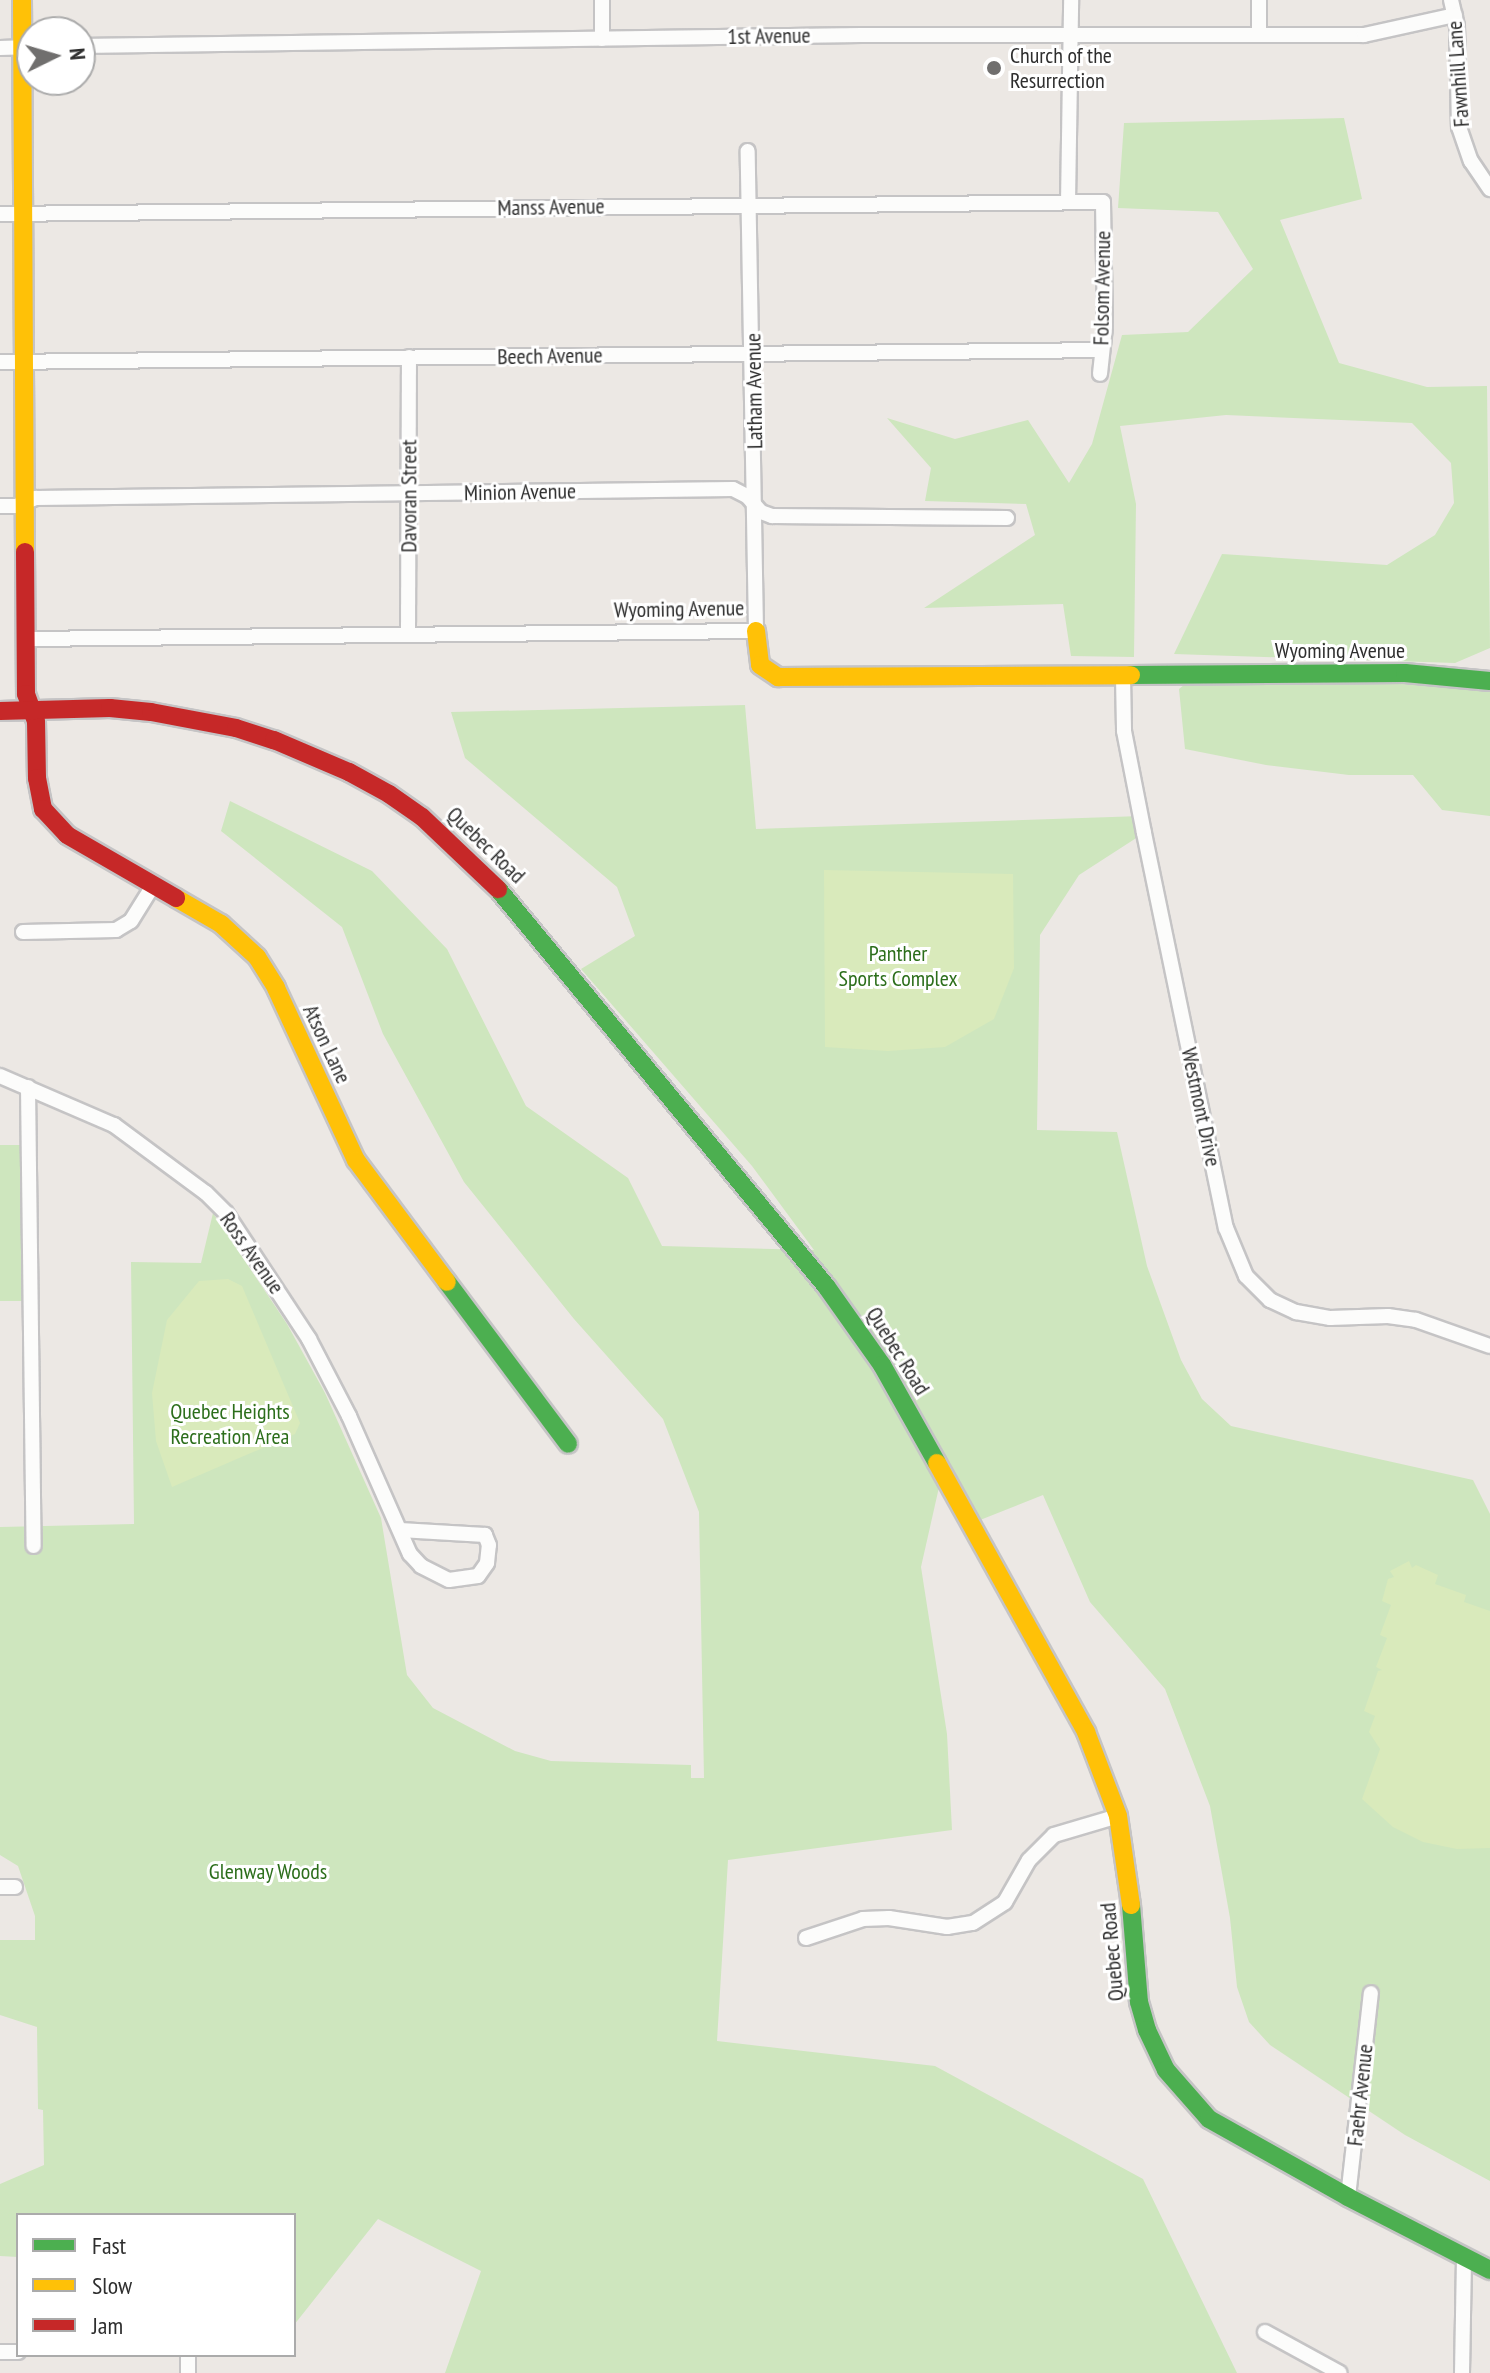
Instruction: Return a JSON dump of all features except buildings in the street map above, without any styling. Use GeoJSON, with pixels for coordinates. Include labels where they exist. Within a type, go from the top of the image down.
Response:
{"type":"FeatureCollection","features":[{"type":"Feature","properties":{"kind":"street"},"geometry":{"type":"LineString","coordinates":[[602,0],[602,39]]}},
{"type":"Feature","properties":{"kind":"street"},"geometry":{"type":"LineString","coordinates":[[1068,202],[1071,0]]}},
{"type":"Feature","properties":{"kind":"street"},"geometry":{"type":"LineString","coordinates":[[1259,0],[1259,35]]}},
{"type":"Feature","properties":{"kind":"street","name":"Fawnhill Lane"},"geometry":{"type":"LineString","coordinates":[[1451,0],[1455,15],[1459,127],[1471,161],[1490,189]]}},
{"type":"Feature","properties":{"kind":"street","name":"1st Avenue"},"geometry":{"type":"LineString","coordinates":[[96,46],[1072,33],[1083,38],[1364,35],[1455,15]]}},
{"type":"Feature","properties":{"kind":"street","name":"Atson Lane"},"geometry":{"type":"LineString","coordinates":[[26,96],[22,362],[26,694],[36,721],[39,797],[49,819],[67,835],[221,924],[257,957],[276,988],[356,1160],[568,1444]]}},
{"type":"Feature","properties":{"kind":"street","name":"Latham Avenue"},"geometry":{"type":"LineString","coordinates":[[748,151],[752,204],[756,631]]}},
{"type":"Feature","properties":{"kind":"street","name":"Manss Avenue"},"geometry":{"type":"LineString","coordinates":[[0,214],[1103,202]]}},
{"type":"Feature","properties":{"kind":"street","name":"Folsom Avenue"},"geometry":{"type":"LineString","coordinates":[[1100,374],[1105,327],[1103,202]]}},
{"type":"Feature","properties":{"kind":"street","name":"Beech Avenue"},"geometry":{"type":"LineString","coordinates":[[0,362],[1101,350]]}},
{"type":"Feature","properties":{"kind":"street","name":"Davoran Street"},"geometry":{"type":"LineString","coordinates":[[408,635],[409,357]]}},
{"type":"Feature","properties":{"kind":"street","name":"Minion Avenue"},"geometry":{"type":"LineString","coordinates":[[0,506],[16,506],[36,498],[733,489],[772,516],[1007,518]]}},
{"type":"Feature","properties":{"kind":"street","name":"Wyoming Avenue"},"geometry":{"type":"LineString","coordinates":[[26,639],[756,631],[760,665],[778,677],[1405,673],[1490,681]]}},
{"type":"Feature","properties":{"kind":"street","name":"Westmont Drive"},"geometry":{"type":"LineString","coordinates":[[1123,677],[1124,731],[1144,833],[1226,1228],[1246,1276],[1270,1300],[1296,1312],[1330,1318],[1376,1316],[1416,1320],[1490,1346]]}},
{"type":"Feature","properties":{"kind":"street","name":"Quebec Road"},"geometry":{"type":"LineString","coordinates":[[0,711],[151,712],[206,721],[274,740],[328,762],[389,794],[422,817],[492,881],[859,1329],[882,1365],[1086,1732],[1118,1816],[1133,1915],[1139,2002],[1147,2030],[1166,2070],[1209,2119],[1348,2197],[1490,2270]]}},
{"type":"Feature","properties":{"kind":"street"},"geometry":{"type":"LineString","coordinates":[[23,932],[116,930],[131,921],[154,884]]}},
{"type":"Feature","properties":{"kind":"street","name":"Ross Avenue"},"geometry":{"type":"LineString","coordinates":[[0,1076],[129,1134],[226,1213],[309,1339],[349,1416],[410,1554],[433,1573],[449,1580],[478,1576],[487,1563],[489,1545],[485,1535],[400,1530]]}},
{"type":"Feature","properties":{"kind":"street"},"geometry":{"type":"LineString","coordinates":[[28,1087],[34,1546]]}},
{"type":"Feature","properties":{"kind":"street"},"geometry":{"type":"LineString","coordinates":[[806,1938],[863,1919],[889,1918],[947,1927],[973,1923],[1005,1902],[1029,1860],[1054,1835],[1118,1816]]}},
{"type":"Feature","properties":{"kind":"street","name":"Faehr Avenue"},"geometry":{"type":"LineString","coordinates":[[1348,2197],[1371,1993]]}},
{"type":"Feature","properties":{"kind":"street"},"geometry":{"type":"LineString","coordinates":[[1462,2373],[1464,2257]]}},
{"type":"Feature","properties":{"kind":"street"},"geometry":{"type":"LineString","coordinates":[[1265,2332],[1340,2373]]}},
{"type":"Feature","properties":{"kind":"green space"},"geometry":{"type":"Polygon","coordinates":[[[1344,118],[1362,199],[1280,220],[1339,363],[1427,387],[1487,386],[1490,648],[1455,663],[1174,654],[1222,554],[1387,565],[1435,535],[1454,503],[1451,463],[1412,423],[1226,415],[1120,426],[1136,504],[1134,657],[1071,656],[1063,604],[924,608],[1035,535],[1026,504],[925,501],[931,468],[887,418],[955,439],[1028,420],[1069,483],[1092,444],[1122,335],[1188,332],[1253,269],[1218,212],[1118,208],[1124,123],[1344,118]]]}},
{"type":"Feature","properties":{"kind":"green space"},"geometry":{"type":"Polygon","coordinates":[[[1195,676],[1490,681],[1490,816],[1442,810],[1413,775],[1349,775],[1266,765],[1185,749],[1179,689],[1195,676]]]}},
{"type":"Feature","properties":{"kind":"green space"},"geometry":{"type":"Polygon","coordinates":[[[745,705],[756,829],[1141,816],[1144,833],[1079,875],[1040,935],[1037,1130],[1117,1132],[1147,1266],[1181,1360],[1202,1399],[1231,1426],[1473,1480],[1490,1514],[1490,2181],[1405,2135],[1270,2045],[1249,2022],[1237,1987],[1230,1918],[1210,1806],[1165,1689],[1090,1602],[1043,1495],[970,1524],[942,1474],[921,1567],[947,1734],[952,1830],[728,1860],[717,2041],[935,2066],[1143,2179],[1237,2373],[445,2373],[481,2271],[378,2219],[296,2322],[296,2213],[16,2213],[16,2257],[0,2256],[0,2184],[44,2165],[43,2110],[38,2109],[37,2027],[0,2015],[0,1940],[35,1940],[35,1916],[18,1866],[0,1855],[0,1527],[134,1524],[131,1262],[201,1263],[213,1213],[287,1324],[325,1393],[381,1518],[407,1675],[433,1708],[515,1751],[551,1761],[691,1765],[691,1778],[704,1778],[699,1512],[663,1419],[574,1319],[464,1182],[383,1034],[342,927],[221,831],[230,801],[372,871],[447,949],[526,1106],[628,1178],[662,1246],[814,1250],[752,1166],[581,969],[635,936],[617,887],[465,758],[451,712],[745,705]]]}},
{"type":"Feature","properties":{"kind":"green space","name":"Panther Sports Complex"},"geometry":{"type":"Polygon","coordinates":[[[824,870],[1013,874],[1014,968],[994,1019],[945,1047],[888,1051],[825,1047],[824,870]]]}},
{"type":"Feature","properties":{"kind":"green space"},"geometry":{"type":"Polygon","coordinates":[[[0,1145],[29,1145],[29,1301],[0,1301],[0,1145]]]}},
{"type":"Feature","properties":{"kind":"green space","name":"Quebec Heights Recreation Area"},"geometry":{"type":"Polygon","coordinates":[[[228,1279],[242,1286],[300,1423],[295,1434],[172,1487],[156,1441],[152,1393],[167,1320],[199,1281],[228,1279]]]}},
{"type":"Feature","properties":{"kind":"green space"},"geometry":{"type":"Polygon","coordinates":[[[1409,1561],[1412,1568],[1416,1565],[1438,1575],[1435,1584],[1466,1595],[1464,1602],[1490,1611],[1490,1848],[1457,1849],[1423,1842],[1393,1827],[1362,1799],[1380,1749],[1369,1732],[1375,1716],[1364,1711],[1378,1671],[1382,1670],[1376,1667],[1387,1638],[1380,1635],[1391,1605],[1382,1601],[1388,1579],[1394,1577],[1390,1571],[1409,1561]]]}},
{"type":"Feature","properties":{"kind":"traffic: fast"},"geometry":{"type":"LineString","coordinates":[[1131,675],[1405,673],[1490,681]]}},
{"type":"Feature","properties":{"kind":"traffic: fast"},"geometry":{"type":"LineString","coordinates":[[498,889],[826,1286],[882,1365],[937,1463]]}},
{"type":"Feature","properties":{"kind":"traffic: fast"},"geometry":{"type":"LineString","coordinates":[[447,1282],[568,1444]]}},
{"type":"Feature","properties":{"kind":"traffic: fast"},"geometry":{"type":"LineString","coordinates":[[1131,1905],[1139,2002],[1147,2030],[1166,2070],[1209,2119],[1348,2197],[1490,2270]]}},
{"type":"Feature","properties":{"kind":"traffic: slow"},"geometry":{"type":"LineString","coordinates":[[22,0],[25,552]]}},
{"type":"Feature","properties":{"kind":"traffic: slow"},"geometry":{"type":"LineString","coordinates":[[756,631],[760,665],[778,677],[1131,675]]}},
{"type":"Feature","properties":{"kind":"traffic: slow"},"geometry":{"type":"LineString","coordinates":[[176,898],[221,924],[257,957],[276,988],[356,1160],[447,1282]]}},
{"type":"Feature","properties":{"kind":"traffic: slow"},"geometry":{"type":"LineString","coordinates":[[937,1463],[1086,1732],[1118,1816],[1131,1905]]}},
{"type":"Feature","properties":{"kind":"traffic: jam"},"geometry":{"type":"LineString","coordinates":[[25,552],[26,694],[36,721],[37,778],[43,809],[67,835],[176,898]]}},
{"type":"Feature","properties":{"kind":"traffic: jam"},"geometry":{"type":"LineString","coordinates":[[0,711],[110,708],[151,712],[236,728],[274,740],[349,772],[389,794],[422,817],[498,889]]}},
{"type":"Feature","properties":{"kind":"place","name":"Church of the Resurrection"},"geometry":{"type":"Point","coordinates":[994,68]}},
{"type":"Feature","properties":{"kind":"park label","name":"Glenway Woods"},"geometry":{"type":"Point","coordinates":[268,1872]}}]}
